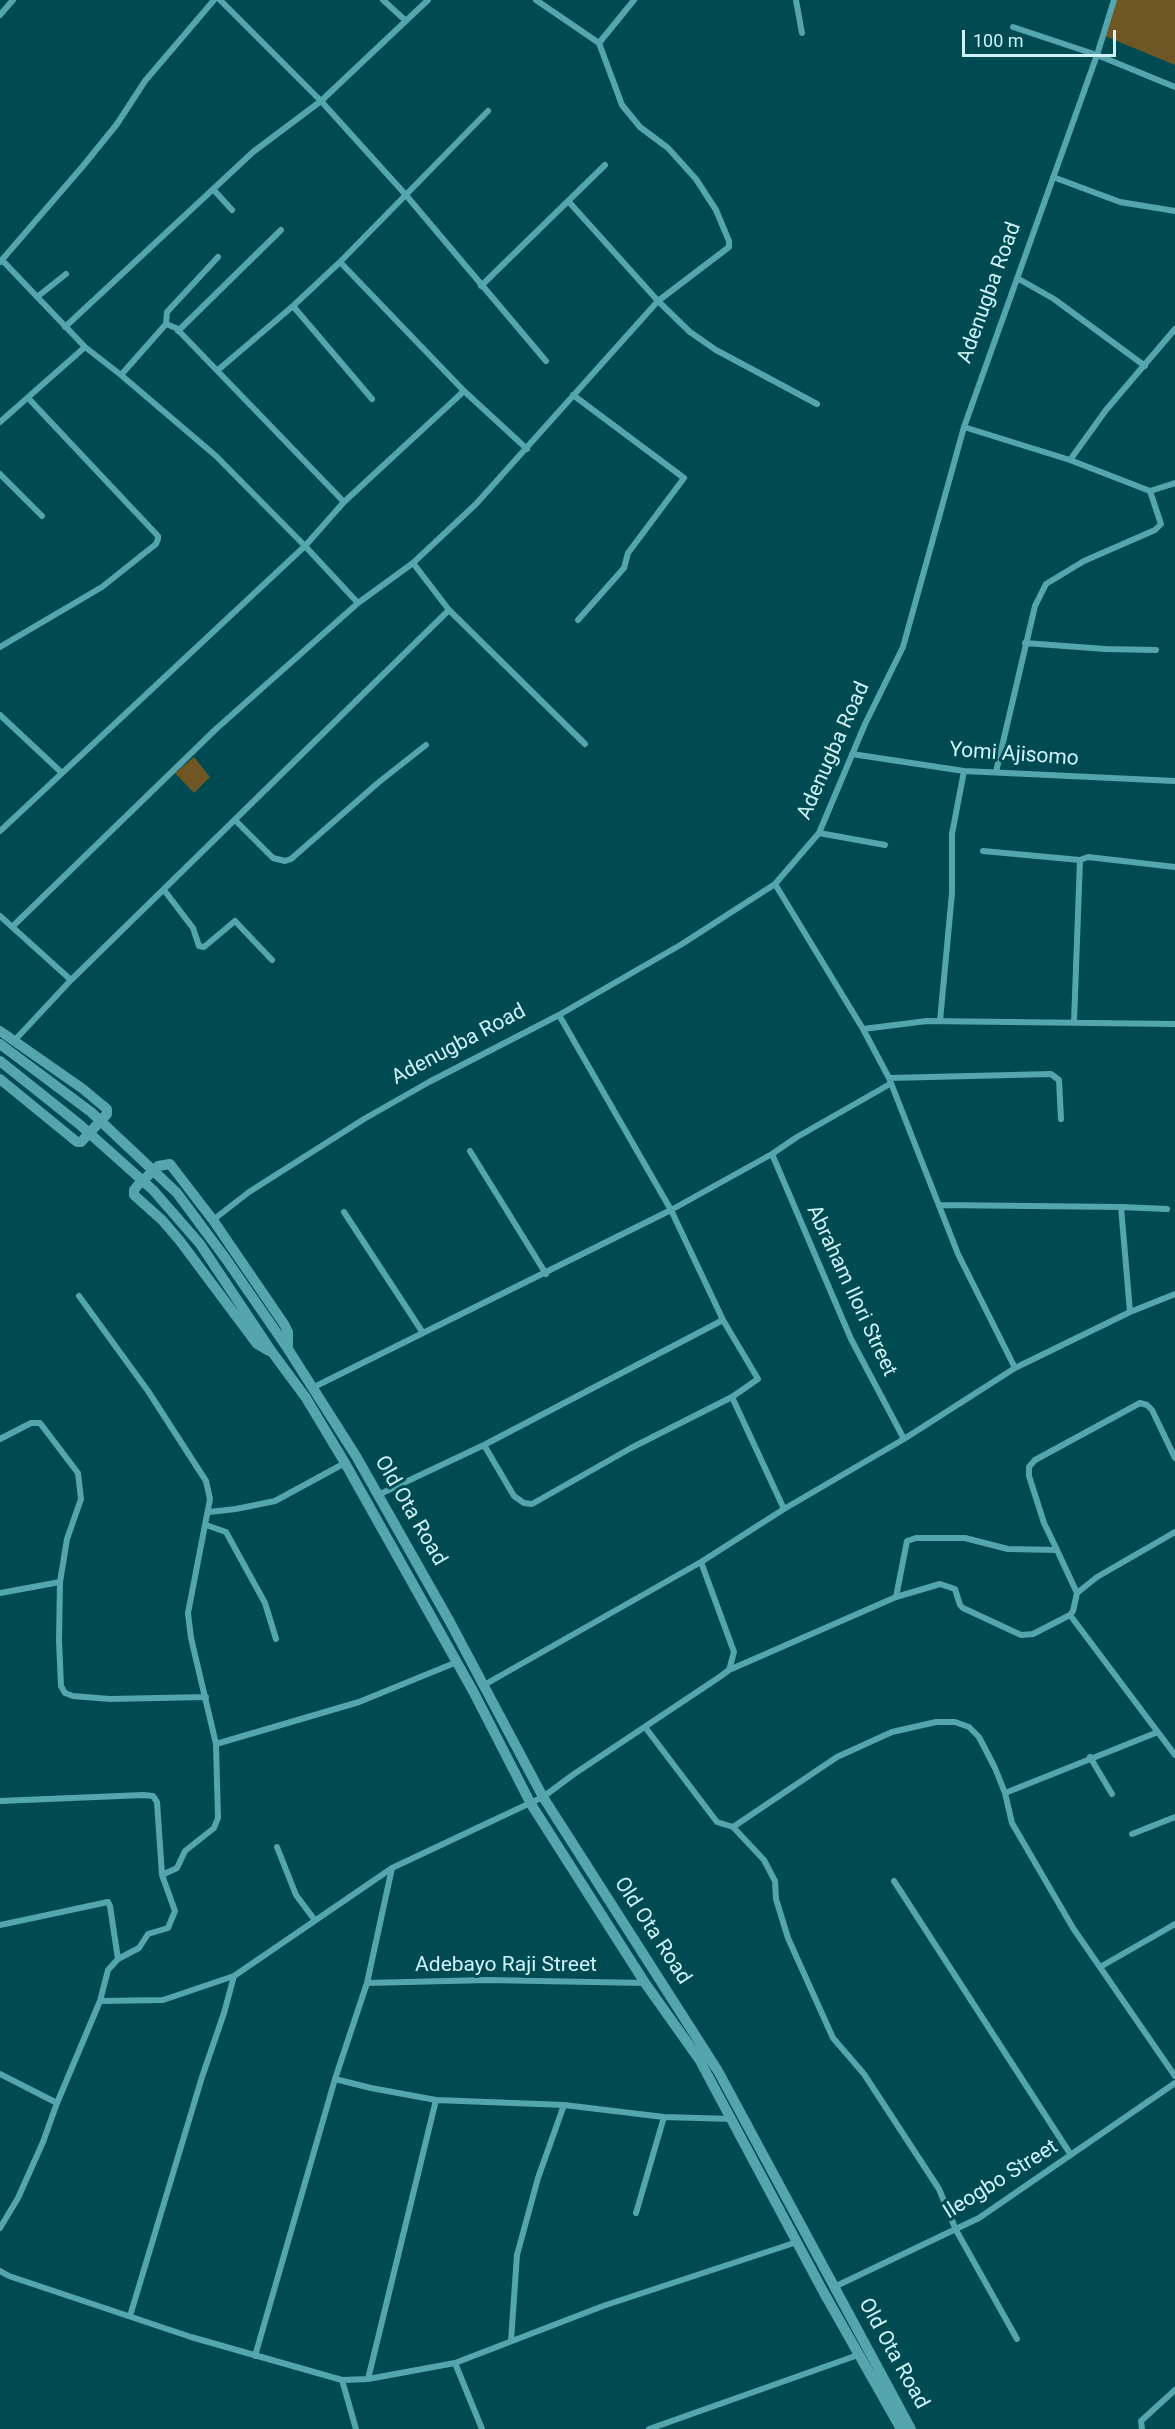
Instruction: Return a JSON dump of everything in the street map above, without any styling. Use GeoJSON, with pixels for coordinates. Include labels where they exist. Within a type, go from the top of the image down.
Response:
{"type":"FeatureCollection","features":[{"type":"Feature","properties":{"kind":"street"},"geometry":{"type":"LineString","coordinates":[[0,15],[14,0]]}},
{"type":"Feature","properties":{"kind":"street"},"geometry":{"type":"LineString","coordinates":[[214,0],[145,81],[117,124],[83,166],[1,261],[85,347],[216,456],[358,603]]}},
{"type":"Feature","properties":{"kind":"street"},"geometry":{"type":"LineString","coordinates":[[220,0],[321,101],[405,194],[546,361]]}},
{"type":"Feature","properties":{"kind":"street"},"geometry":{"type":"LineString","coordinates":[[383,0],[405,21]]}},
{"type":"Feature","properties":{"kind":"street"},"geometry":{"type":"LineString","coordinates":[[65,327],[253,152],[321,101],[428,0]]}},
{"type":"Feature","properties":{"kind":"street"},"geometry":{"type":"LineString","coordinates":[[12,927],[216,729],[358,603],[413,563],[476,504],[658,301],[729,247],[729,241],[716,210],[696,179],[668,148],[640,127],[622,105],[598,43],[536,0]]}},
{"type":"Feature","properties":{"kind":"street"},"geometry":{"type":"LineString","coordinates":[[598,43],[634,0]]}},
{"type":"Feature","properties":{"kind":"street"},"geometry":{"type":"LineString","coordinates":[[796,0],[802,33]]}},
{"type":"Feature","properties":{"kind":"street","name":"Adenugba Road"},"geometry":{"type":"LineString","coordinates":[[213,1220],[249,1192],[364,1119],[429,1082],[559,1015],[682,944],[775,885],[819,833],[852,754],[903,646],[964,427],[1097,55],[1114,0]]}},
{"type":"Feature","properties":{"kind":"street"},"geometry":{"type":"LineString","coordinates":[[1013,27],[1097,55],[1175,87]]}},
{"type":"Feature","properties":{"kind":"street"},"geometry":{"type":"LineString","coordinates":[[218,370],[293,306],[340,261],[488,111]]}},
{"type":"Feature","properties":{"kind":"street"},"geometry":{"type":"LineString","coordinates":[[481,286],[605,165]]}},
{"type":"Feature","properties":{"kind":"street"},"geometry":{"type":"LineString","coordinates":[[1053,177],[1120,202],[1175,211]]}},
{"type":"Feature","properties":{"kind":"street"},"geometry":{"type":"LineString","coordinates":[[213,189],[232,210]]}},
{"type":"Feature","properties":{"kind":"street"},"geometry":{"type":"LineString","coordinates":[[568,202],[658,301],[690,332],[716,350],[817,404]]}},
{"type":"Feature","properties":{"kind":"street"},"geometry":{"type":"LineString","coordinates":[[178,331],[281,230]]}},
{"type":"Feature","properties":{"kind":"street"},"geometry":{"type":"LineString","coordinates":[[121,375],[166,324],[167,312],[219,257]]}},
{"type":"Feature","properties":{"kind":"street"},"geometry":{"type":"LineString","coordinates":[[340,261],[464,391],[526,449]]}},
{"type":"Feature","properties":{"kind":"street"},"geometry":{"type":"LineString","coordinates":[[37,297],[66,274]]}},
{"type":"Feature","properties":{"kind":"street"},"geometry":{"type":"LineString","coordinates":[[1017,278],[1054,299],[1144,366]]}},
{"type":"Feature","properties":{"kind":"street"},"geometry":{"type":"LineString","coordinates":[[293,306],[372,399]]}},
{"type":"Feature","properties":{"kind":"street"},"geometry":{"type":"LineString","coordinates":[[166,324],[178,331],[218,370],[344,502]]}},
{"type":"Feature","properties":{"kind":"street"},"geometry":{"type":"LineString","coordinates":[[1070,460],[1106,410],[1175,329]]}},
{"type":"Feature","properties":{"kind":"street"},"geometry":{"type":"LineString","coordinates":[[0,422],[29,399],[85,347]]}},
{"type":"Feature","properties":{"kind":"street"},"geometry":{"type":"LineString","coordinates":[[0,831],[305,546],[344,502],[464,391]]}},
{"type":"Feature","properties":{"kind":"street"},"geometry":{"type":"LineString","coordinates":[[573,395],[684,478],[628,553],[624,568],[578,620]]}},
{"type":"Feature","properties":{"kind":"street"},"geometry":{"type":"LineString","coordinates":[[0,647],[102,587],[156,544],[158,539],[158,536],[29,399]]}},
{"type":"Feature","properties":{"kind":"street"},"geometry":{"type":"LineString","coordinates":[[964,427],[1070,460],[1150,491],[1175,483]]}},
{"type":"Feature","properties":{"kind":"street"},"geometry":{"type":"LineString","coordinates":[[0,474],[42,516]]}},
{"type":"Feature","properties":{"kind":"street"},"geometry":{"type":"LineString","coordinates":[[996,772],[1025,643],[1035,606],[1046,584],[1084,561],[1155,530],[1161,524],[1150,491]]}},
{"type":"Feature","properties":{"kind":"street"},"geometry":{"type":"LineString","coordinates":[[413,563],[449,610],[585,744]]}},
{"type":"Feature","properties":{"kind":"street"},"geometry":{"type":"LineString","coordinates":[[14,1041],[71,980],[449,610]]}},
{"type":"Feature","properties":{"kind":"street"},"geometry":{"type":"LineString","coordinates":[[1025,643],[1105,650],[1156,650]]}},
{"type":"Feature","properties":{"kind":"street"},"geometry":{"type":"LineString","coordinates":[[0,715],[62,773]]}},
{"type":"Feature","properties":{"kind":"street"},"geometry":{"type":"LineString","coordinates":[[236,820],[273,858],[285,861],[291,859],[379,782],[426,745]]}},
{"type":"Feature","properties":{"kind":"street","name":"Yomi Ajisomo"},"geometry":{"type":"LineString","coordinates":[[852,754],[964,771],[1175,782]]}},
{"type":"Feature","properties":{"kind":"street"},"geometry":{"type":"LineString","coordinates":[[939,1021],[951,893],[952,834],[964,771]]}},
{"type":"Feature","properties":{"kind":"street"},"geometry":{"type":"LineString","coordinates":[[819,833],[885,845]]}},
{"type":"Feature","properties":{"kind":"street"},"geometry":{"type":"LineString","coordinates":[[983,851],[1080,860],[1088,857],[1175,867]]}},
{"type":"Feature","properties":{"kind":"street"},"geometry":{"type":"LineString","coordinates":[[1074,1022],[1080,860]]}},
{"type":"Feature","properties":{"kind":"street"},"geometry":{"type":"LineString","coordinates":[[775,885],[863,1029],[889,1081],[958,1254],[1015,1368]]}},
{"type":"Feature","properties":{"kind":"street"},"geometry":{"type":"LineString","coordinates":[[164,890],[193,928],[199,946],[204,947],[235,921],[272,960]]}},
{"type":"Feature","properties":{"kind":"street"},"geometry":{"type":"LineString","coordinates":[[0,916],[71,980]]}},
{"type":"Feature","properties":{"kind":"street"},"geometry":{"type":"LineString","coordinates":[[484,1445],[514,1496],[524,1503],[532,1504],[631,1448],[732,1397],[758,1379],[723,1320],[671,1210],[559,1015]]}},
{"type":"Feature","properties":{"kind":"street"},"geometry":{"type":"LineString","coordinates":[[863,1029],[939,1021],[1175,1024]]}},
{"type":"Feature","properties":{"kind":"street"},"geometry":{"type":"LineString","coordinates":[[0,1031],[83,1089],[107,1108],[107,1114],[81,1142],[77,1142],[0,1079]]}},
{"type":"Feature","properties":{"kind":"street"},"geometry":{"type":"LineString","coordinates":[[0,1044],[91,1112],[177,1193],[288,1348],[312,1388],[546,1274],[671,1210],[772,1154],[889,1081],[1051,1074],[1059,1080],[1061,1119]]}},
{"type":"Feature","properties":{"kind":"street"},"geometry":{"type":"LineString","coordinates":[[0,1061],[79,1124],[153,1190],[200,1244],[272,1352],[306,1398],[345,1462],[275,1501],[209,1512]]}},
{"type":"Feature","properties":{"kind":"street"},"geometry":{"type":"LineString","coordinates":[[470,1151],[546,1274]]}},
{"type":"Feature","properties":{"kind":"street","name":"Abraham Ilori Street"},"geometry":{"type":"LineString","coordinates":[[772,1154],[851,1339],[904,1439]]}},
{"type":"Feature","properties":{"kind":"street"},"geometry":{"type":"LineString","coordinates":[[272,1352],[257,1344],[180,1241],[155,1213],[134,1195],[134,1190],[158,1166],[170,1164],[213,1220],[284,1324],[288,1332],[288,1348]]}},
{"type":"Feature","properties":{"kind":"street"},"geometry":{"type":"LineString","coordinates":[[939,1205],[1167,1209]]}},
{"type":"Feature","properties":{"kind":"street"},"geometry":{"type":"LineString","coordinates":[[1121,1207],[1130,1311]]}},
{"type":"Feature","properties":{"kind":"street"},"geometry":{"type":"LineString","coordinates":[[344,1212],[423,1333]]}},
{"type":"Feature","properties":{"kind":"street"},"geometry":{"type":"LineString","coordinates":[[79,1296],[148,1391],[206,1481],[210,1499],[188,1613],[191,1638],[216,1744],[218,1818],[214,1828],[185,1851],[177,1868],[162,1875]]}},
{"type":"Feature","properties":{"kind":"street"},"geometry":{"type":"LineString","coordinates":[[483,1685],[701,1562],[784,1509],[904,1439],[1015,1368],[1130,1311],[1173,1297]]}},
{"type":"Feature","properties":{"kind":"street"},"geometry":{"type":"LineString","coordinates":[[378,1495],[484,1445],[723,1320]]}},
{"type":"Feature","properties":{"kind":"street","name":"Old Ota Road"},"geometry":{"type":"LineString","coordinates":[[312,1388],[356,1456],[543,1797],[713,2062],[911,2429]]}},
{"type":"Feature","properties":{"kind":"street"},"geometry":{"type":"LineString","coordinates":[[732,1397],[784,1509]]}},
{"type":"Feature","properties":{"kind":"street"},"geometry":{"type":"LineString","coordinates":[[100,2001],[163,2000],[234,1976],[314,1919],[392,1868],[543,1797],[729,1670],[896,1597],[940,1584],[948,1585],[955,1589],[963,1608],[1021,1635],[1033,1634],[1070,1615],[1077,1593],[1044,1523],[1029,1476],[1029,1467],[1035,1460],[1140,1403],[1152,1410],[1175,1458]]}},
{"type":"Feature","properties":{"kind":"street"},"geometry":{"type":"LineString","coordinates":[[0,1439],[31,1423],[40,1423],[44,1425],[78,1473],[81,1498],[67,1539],[60,1582],[58,1640],[61,1686],[65,1693],[73,1696],[110,1699],[206,1697]]}},
{"type":"Feature","properties":{"kind":"street","name":"Old Ota Road"},"geometry":{"type":"LineString","coordinates":[[345,1462],[457,1662],[531,1804],[645,1983],[690,2044],[733,2119],[858,2355],[901,2429]]}},
{"type":"Feature","properties":{"kind":"street"},"geometry":{"type":"LineString","coordinates":[[206,1525],[226,1532],[265,1603],[276,1639]]}},
{"type":"Feature","properties":{"kind":"street"},"geometry":{"type":"LineString","coordinates":[[1077,1593],[1110,1568],[1175,1532]]}},
{"type":"Feature","properties":{"kind":"street"},"geometry":{"type":"LineString","coordinates":[[896,1597],[907,1541],[916,1538],[965,1538],[1008,1549],[1057,1550]]}},
{"type":"Feature","properties":{"kind":"street"},"geometry":{"type":"LineString","coordinates":[[701,1562],[734,1652],[729,1670]]}},
{"type":"Feature","properties":{"kind":"street"},"geometry":{"type":"LineString","coordinates":[[0,1593],[60,1582]]}},
{"type":"Feature","properties":{"kind":"street"},"geometry":{"type":"LineString","coordinates":[[1070,1615],[1175,1755]]}},
{"type":"Feature","properties":{"kind":"street"},"geometry":{"type":"LineString","coordinates":[[216,1744],[358,1702],[457,1662]]}},
{"type":"Feature","properties":{"kind":"street"},"geometry":{"type":"LineString","coordinates":[[733,1827],[837,1757],[892,1732],[929,1723],[956,1722],[969,1726],[989,1754],[1005,1793],[1012,1823],[1073,1928],[1175,2076]]}},
{"type":"Feature","properties":{"kind":"street"},"geometry":{"type":"LineString","coordinates":[[645,1726],[717,1822],[733,1827],[764,1860],[770,1872],[788,1938],[833,2038],[864,2074],[939,2189],[956,2230],[1017,2339]]}},
{"type":"Feature","properties":{"kind":"street"},"geometry":{"type":"LineString","coordinates":[[1005,1793],[1090,1757],[1158,1732]]}},
{"type":"Feature","properties":{"kind":"street"},"geometry":{"type":"LineString","coordinates":[[1090,1757],[1112,1794]]}},
{"type":"Feature","properties":{"kind":"street"},"geometry":{"type":"LineString","coordinates":[[0,1802],[153,1796],[157,1802],[162,1875],[176,1911],[168,1928],[148,1934],[138,1948],[118,1959],[108,1970],[100,2001],[34,2162],[0,2228]]}},
{"type":"Feature","properties":{"kind":"street"},"geometry":{"type":"LineString","coordinates":[[1132,1834],[1175,1817]]}},
{"type":"Feature","properties":{"kind":"street"},"geometry":{"type":"LineString","coordinates":[[277,1847],[296,1895],[314,1919]]}},
{"type":"Feature","properties":{"kind":"street"},"geometry":{"type":"LineString","coordinates":[[255,2356],[335,2079],[367,1983],[392,1868]]}},
{"type":"Feature","properties":{"kind":"street"},"geometry":{"type":"LineString","coordinates":[[894,1881],[1071,2155]]}},
{"type":"Feature","properties":{"kind":"street"},"geometry":{"type":"LineString","coordinates":[[0,1925],[108,1902],[118,1959]]}},
{"type":"Feature","properties":{"kind":"street"},"geometry":{"type":"LineString","coordinates":[[1100,1967],[1175,1924]]}},
{"type":"Feature","properties":{"kind":"street"},"geometry":{"type":"LineString","coordinates":[[130,2316],[202,2077],[225,2013],[234,1976]]}},
{"type":"Feature","properties":{"kind":"street","name":"Adebayo Raji Street"},"geometry":{"type":"LineString","coordinates":[[367,1983],[487,1980],[645,1983]]}},
{"type":"Feature","properties":{"kind":"street"},"geometry":{"type":"LineString","coordinates":[[0,2074],[57,2103]]}},
{"type":"Feature","properties":{"kind":"street"},"geometry":{"type":"LineString","coordinates":[[335,2079],[436,2100],[564,2105],[664,2116],[733,2119]]}},
{"type":"Feature","properties":{"kind":"street","name":"Ileogbo Street"},"geometry":{"type":"LineString","coordinates":[[834,2287],[979,2218],[1175,2083]]}},
{"type":"Feature","properties":{"kind":"street"},"geometry":{"type":"LineString","coordinates":[[368,2379],[436,2100]]}},
{"type":"Feature","properties":{"kind":"street"},"geometry":{"type":"LineString","coordinates":[[511,2341],[518,2255],[538,2178],[564,2105]]}},
{"type":"Feature","properties":{"kind":"street"},"geometry":{"type":"LineString","coordinates":[[636,2213],[664,2116]]}},
{"type":"Feature","properties":{"kind":"street"},"geometry":{"type":"LineString","coordinates":[[0,2271],[9,2276],[255,2356],[342,2380],[368,2379],[455,2363],[657,2287],[797,2242]]}},
{"type":"Feature","properties":{"kind":"street"},"geometry":{"type":"LineString","coordinates":[[649,2429],[858,2355]]}},
{"type":"Feature","properties":{"kind":"street"},"geometry":{"type":"LineString","coordinates":[[455,2363],[482,2429]]}},
{"type":"Feature","properties":{"kind":"street"},"geometry":{"type":"LineString","coordinates":[[342,2380],[356,2429]]}},
{"type":"Feature","properties":{"kind":"street"},"geometry":{"type":"LineString","coordinates":[[1142,2429],[1141,2421],[1175,2390]]}},
{"type":"Feature","properties":{"kind":"shaded area"},"geometry":{"type":"Polygon","coordinates":[[[1116,0],[1175,0],[1175,65],[1105,36],[1116,0]]]}},
{"type":"Feature","properties":{"kind":"shaded area"},"geometry":{"type":"Polygon","coordinates":[[[194,757],[210,777],[194,793],[175,773],[194,757]]]}}]}
